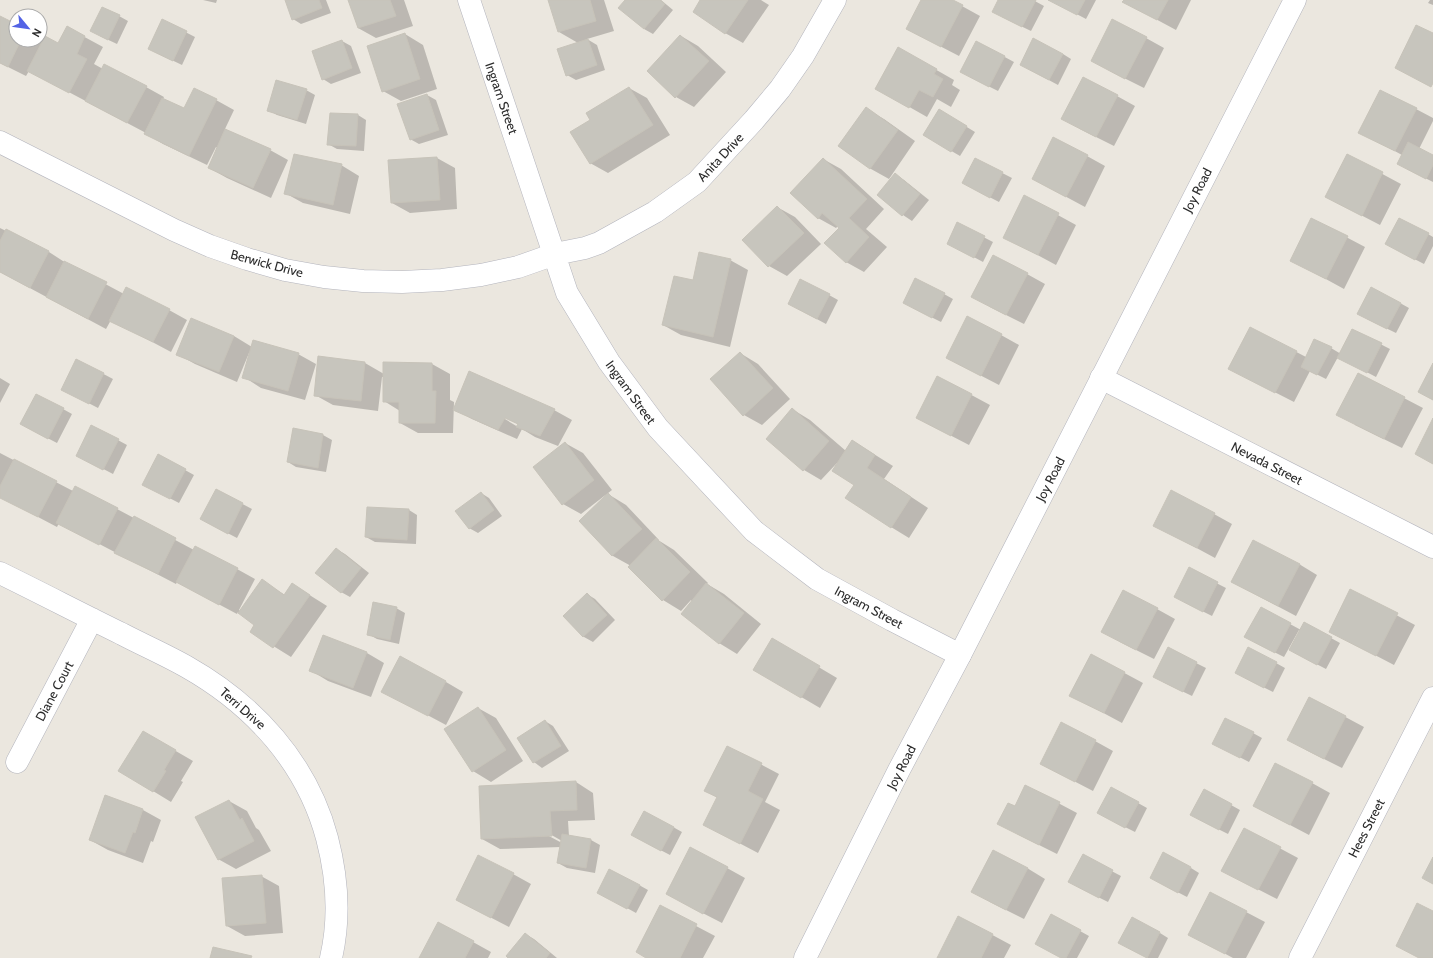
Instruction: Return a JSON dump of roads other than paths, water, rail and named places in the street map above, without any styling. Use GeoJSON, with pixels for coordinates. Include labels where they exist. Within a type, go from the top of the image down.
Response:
{"type":"FeatureCollection","features":[{"type":"Feature","properties":{"kind":"street","name":"Ingram Street"},"geometry":{"type":"LineString","coordinates":[[469,0],[567,293],[609,362],[658,428],[754,531],[817,579],[960,655]]}},
{"type":"Feature","properties":{"kind":"street","name":"Anita Drive"},"geometry":{"type":"LineString","coordinates":[[555,254],[585,248],[599,243],[655,212],[697,182],[780,90],[803,56],[835,0]]}},
{"type":"Feature","properties":{"kind":"street","name":"Joy Road"},"geometry":{"type":"LineString","coordinates":[[805,958],[899,770],[960,655],[1295,0]]}},
{"type":"Feature","properties":{"kind":"street","name":"Berwick Drive"},"geometry":{"type":"LineString","coordinates":[[0,142],[174,230],[210,246],[247,260],[293,271],[324,277],[363,281],[402,282],[442,280],[481,275],[518,267],[555,254]]}},
{"type":"Feature","properties":{"kind":"street","name":"Nevada Street"},"geometry":{"type":"LineString","coordinates":[[1102,378],[1433,547]]}},
{"type":"Feature","properties":{"kind":"street","name":"Terri Drive"},"geometry":{"type":"LineString","coordinates":[[0,573],[187,667],[224,691],[249,711],[272,734],[300,773],[313,797],[331,852],[336,887],[336,921],[331,958]]}},
{"type":"Feature","properties":{"kind":"street","name":"Diane Court"},"geometry":{"type":"LineString","coordinates":[[17,762],[92,619]]}},
{"type":"Feature","properties":{"kind":"street","name":"Hees Street"},"geometry":{"type":"LineString","coordinates":[[1300,958],[1433,698]]}}]}
